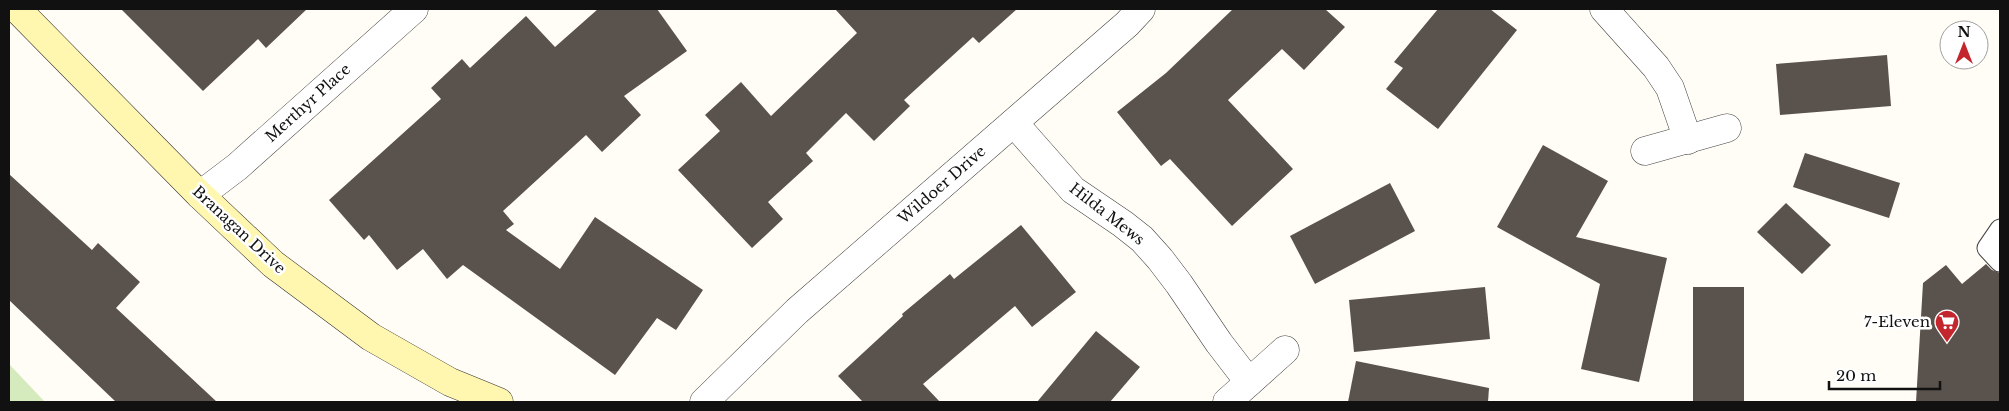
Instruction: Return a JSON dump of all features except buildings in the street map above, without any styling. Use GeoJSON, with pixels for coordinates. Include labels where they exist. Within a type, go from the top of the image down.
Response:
{"type":"FeatureCollection","features":[{"type":"Feature","properties":{"kind":"street","name":"Branagan Drive"},"geometry":{"type":"LineString","coordinates":[[17,9],[200,195],[273,264],[371,337],[450,382],[499,402]]}},
{"type":"Feature","properties":{"kind":"street","name":"Merthyr Place"},"geometry":{"type":"LineString","coordinates":[[200,195],[237,167],[414,9]]}},
{"type":"Feature","properties":{"kind":"street","name":"Wildoer Drive"},"geometry":{"type":"LineString","coordinates":[[704,402],[797,311],[1127,24],[1141,9]]}},
{"type":"Feature","properties":{"kind":"street"},"geometry":{"type":"LineString","coordinates":[[1604,9],[1656,67],[1666,81],[1680,113],[1688,140]]}},
{"type":"Feature","properties":{"kind":"street","name":"Hilda Mews"},"geometry":{"type":"LineString","coordinates":[[1014,123],[1073,190],[1142,239],[1160,259],[1219,344],[1249,382]]}},
{"type":"Feature","properties":{"kind":"street"},"geometry":{"type":"LineString","coordinates":[[1645,151],[1728,128]]}},
{"type":"Feature","properties":{"kind":"street"},"geometry":{"type":"LineString","coordinates":[[1227,402],[1285,350]]}},
{"type":"Feature","properties":{"kind":"street","name":"Wildoer Drive"},"geometry":{"type":"LineString","coordinates":[[730,402],[745,363]]}},
{"type":"Feature","properties":{"kind":"lane"},"geometry":{"type":"LineString","coordinates":[[2000,229],[1986,248],[2000,262]]}},
{"type":"Feature","properties":{"kind":"green space"},"geometry":{"type":"Polygon","coordinates":[[[9,364],[45,402],[9,402],[9,364]]]}},
{"type":"Feature","properties":{"kind":"place","name":"7-Eleven"},"geometry":{"type":"Point","coordinates":[1947,343]}}]}
